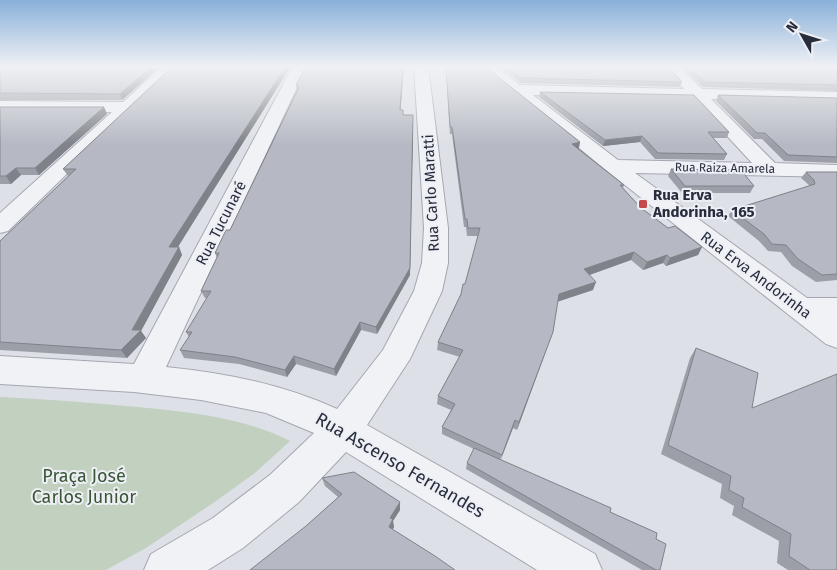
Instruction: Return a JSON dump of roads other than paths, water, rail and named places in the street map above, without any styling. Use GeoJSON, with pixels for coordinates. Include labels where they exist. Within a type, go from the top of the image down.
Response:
{"type":"FeatureCollection","features":[{"type":"Feature","properties":{"kind":"street"},"geometry":{"type":"LineString","coordinates":[[0,226],[11,205],[142,93]]}},
{"type":"Feature","properties":{"kind":"street","name":"Rua Tucunaré"},"geometry":{"type":"LineString","coordinates":[[143,380],[287,93]]}},
{"type":"Feature","properties":{"kind":"street","name":"Rua Carlo Maratti"},"geometry":{"type":"LineString","coordinates":[[167,570],[228,532],[278,494],[343,430],[394,359],[428,291],[434,263],[436,228],[423,93]]}},
{"type":"Feature","properties":{"kind":"street","name":"Rua Erva Andorinha"},"geometry":{"type":"LineString","coordinates":[[521,93],[613,166],[837,336]]}},
{"type":"Feature","properties":{"kind":"street"},"geometry":{"type":"LineString","coordinates":[[636,93],[837,97]]}},
{"type":"Feature","properties":{"kind":"street"},"geometry":{"type":"LineString","coordinates":[[699,94],[769,169]]}},
{"type":"Feature","properties":{"kind":"street"},"geometry":{"type":"LineString","coordinates":[[0,106],[127,107]]}},
{"type":"Feature","properties":{"kind":"street","name":"Rua Raiza Amarela"},"geometry":{"type":"LineString","coordinates":[[613,166],[837,171]]}},
{"type":"Feature","properties":{"kind":"street"},"geometry":{"type":"LineString","coordinates":[[799,308],[837,310]]}},
{"type":"Feature","properties":{"kind":"street","name":"Rua Ascenso Fernandes"},"geometry":{"type":"LineString","coordinates":[[0,370],[143,380],[224,389],[267,398],[313,414],[343,430],[579,570]]}},
{"type":"Feature","properties":{"kind":"place","name":"Rua Erva Andorinha, 165"},"geometry":{"type":"Point","coordinates":[643,204]}},
{"type":"Feature","properties":{"kind":"park label","name":"Praça José Carlos Junior"},"geometry":{"type":"Point","coordinates":[84,486]}}]}
